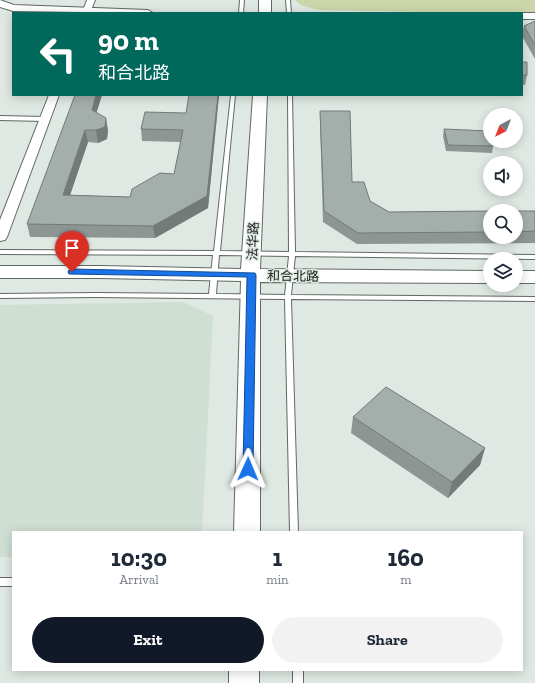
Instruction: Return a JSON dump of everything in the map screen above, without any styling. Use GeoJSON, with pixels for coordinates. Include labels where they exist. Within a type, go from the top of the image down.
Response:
{"type":"FeatureCollection","features":[{"type":"Feature","properties":{"kind":"main road"},"geometry":{"type":"LineString","coordinates":[[265,0],[265,12]]}},
{"type":"Feature","properties":{"kind":"main road","name":"法华路"},"geometry":{"type":"LineString","coordinates":[[247,531],[252,275],[251,254],[260,96]]}},
{"type":"Feature","properties":{"kind":"main road","name":"和合北路"},"geometry":{"type":"LineString","coordinates":[[0,272],[483,277]]}},
{"type":"Feature","properties":{"kind":"main road"},"geometry":{"type":"LineString","coordinates":[[523,277],[535,277]]}},
{"type":"Feature","properties":{"kind":"main road"},"geometry":{"type":"LineString","coordinates":[[244,671],[244,683]]}},
{"type":"Feature","properties":{"kind":"street"},"geometry":{"type":"LineString","coordinates":[[0,3],[13,8],[86,12],[91,0]]}},
{"type":"Feature","properties":{"kind":"street"},"geometry":{"type":"LineString","coordinates":[[523,16],[535,16]]}},
{"type":"Feature","properties":{"kind":"street"},"geometry":{"type":"LineString","coordinates":[[0,236],[54,96]]}},
{"type":"Feature","properties":{"kind":"lane"},"geometry":{"type":"LineString","coordinates":[[241,12],[242,0]]}},
{"type":"Feature","properties":{"kind":"lane"},"geometry":{"type":"LineString","coordinates":[[288,0],[289,12]]}},
{"type":"Feature","properties":{"kind":"lane"},"geometry":{"type":"LineString","coordinates":[[212,296],[233,96]]}},
{"type":"Feature","properties":{"kind":"lane"},"geometry":{"type":"LineString","coordinates":[[290,96],[292,255],[288,296],[294,531]]}},
{"type":"Feature","properties":{"kind":"lane"},"geometry":{"type":"LineString","coordinates":[[0,118],[45,119]]}},
{"type":"Feature","properties":{"kind":"lane"},"geometry":{"type":"LineString","coordinates":[[0,252],[535,257]]}},
{"type":"Feature","properties":{"kind":"lane"},"geometry":{"type":"LineString","coordinates":[[0,296],[288,296],[535,299]]}},
{"type":"Feature","properties":{"kind":"lane"},"geometry":{"type":"LineString","coordinates":[[0,582],[12,582]]}},
{"type":"Feature","properties":{"kind":"lane"},"geometry":{"type":"LineString","coordinates":[[298,671],[298,683]]}},
{"type":"Feature","properties":{"kind":"shaded area"},"geometry":{"type":"Polygon","coordinates":[[[183,302],[213,316],[202,531],[12,531],[12,557],[0,557],[0,305],[183,302]]]}},
{"type":"Feature","properties":{"kind":"green space"},"geometry":{"type":"Polygon","coordinates":[[[295,0],[535,0],[535,14],[523,14],[523,12],[318,10],[301,5],[295,0]]]}},
{"type":"Feature","properties":{"kind":"building"},"geometry":{"type":"Polygon","coordinates":[[[535,21],[535,45],[524,26],[535,21]]]}},
{"type":"Feature","properties":{"kind":"building"},"geometry":{"type":"Polygon","coordinates":[[[523,62],[527,62],[527,75],[523,75],[523,62]]]}},
{"type":"Feature","properties":{"kind":"building"},"geometry":{"type":"Polygon","coordinates":[[[75,96],[96,96],[92,110],[106,118],[105,127],[96,130],[85,130],[63,195],[130,197],[132,189],[160,173],[174,174],[183,130],[141,129],[145,112],[186,113],[189,96],[218,96],[207,196],[153,226],[27,224],[75,96]]]}},
{"type":"Feature","properties":{"kind":"building"},"geometry":{"type":"Polygon","coordinates":[[[320,111],[350,111],[352,182],[364,182],[370,201],[389,212],[483,211],[483,232],[358,233],[324,211],[320,111]]]}},
{"type":"Feature","properties":{"kind":"building"},"geometry":{"type":"Polygon","coordinates":[[[444,129],[483,131],[483,146],[448,145],[444,129]]]}},
{"type":"Feature","properties":{"kind":"building"},"geometry":{"type":"Polygon","coordinates":[[[523,211],[535,211],[535,231],[523,232],[523,211]]]}},
{"type":"Feature","properties":{"kind":"building"},"geometry":{"type":"Polygon","coordinates":[[[386,387],[485,448],[452,482],[353,417],[386,387]]]}},
{"type":"Feature","properties":{"kind":"route"},"geometry":{"type":"LineString","coordinates":[[72,272],[252,275],[248,469]]}}]}
